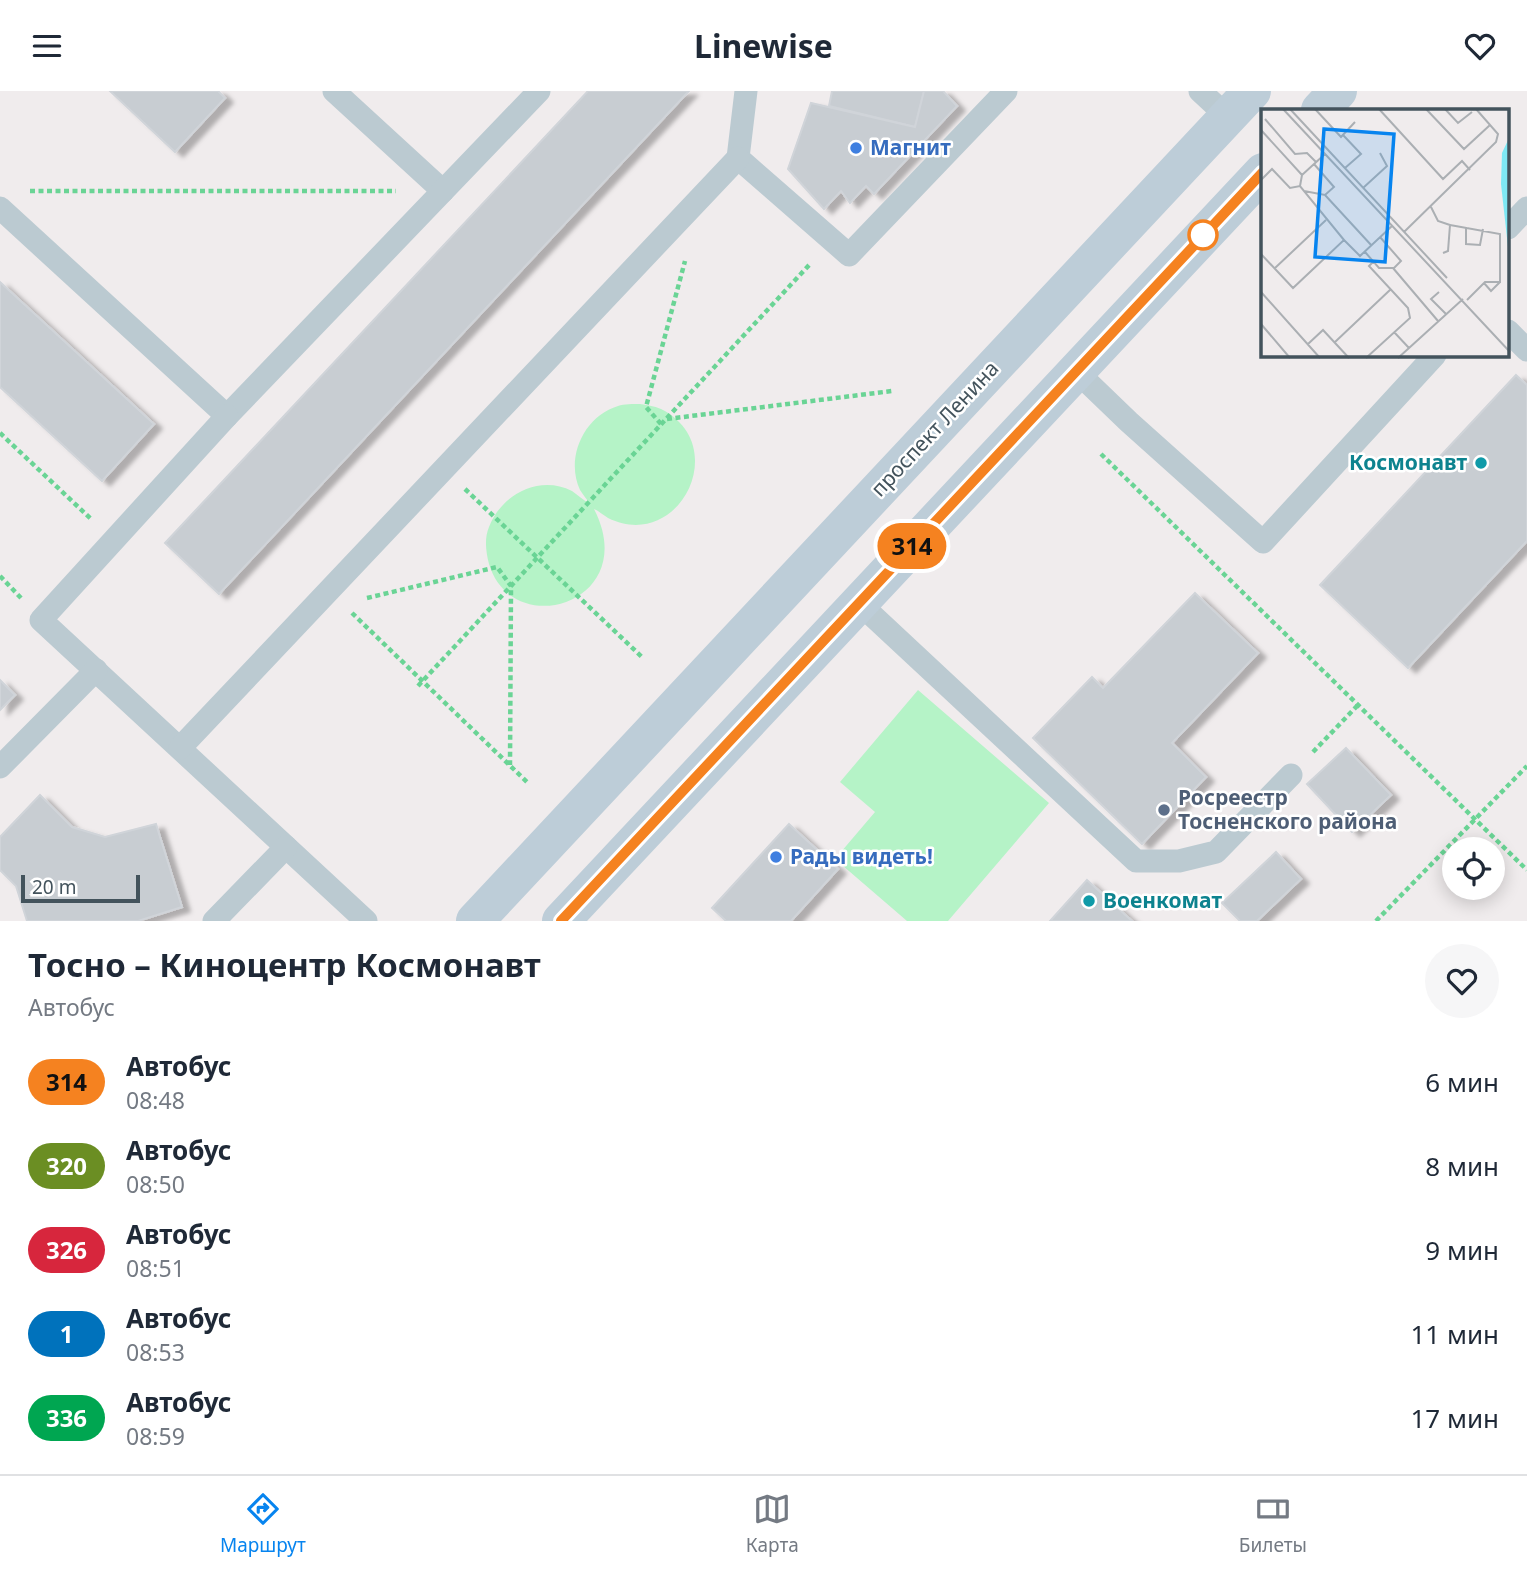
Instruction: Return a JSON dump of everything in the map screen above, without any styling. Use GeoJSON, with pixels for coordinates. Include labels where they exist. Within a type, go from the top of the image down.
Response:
{"type":"FeatureCollection","features":[{"type":"Feature","properties":{"kind":"main road"},"geometry":{"type":"LineString","coordinates":[[1321,109],[1338,91]]}},
{"type":"Feature","properties":{"kind":"main road","name":"проспект Ленина"},"geometry":{"type":"LineString","coordinates":[[475,921],[1240,104]]}},
{"type":"Feature","properties":{"kind":"main road"},"geometry":{"type":"LineString","coordinates":[[561,921],[1261,174]]}},
{"type":"Feature","properties":{"kind":"lane"},"geometry":{"type":"LineString","coordinates":[[334,91],[443,191]]}},
{"type":"Feature","properties":{"kind":"lane"},"geometry":{"type":"LineString","coordinates":[[366,921],[41,620],[227,416],[539,91]]}},
{"type":"Feature","properties":{"kind":"lane"},"geometry":{"type":"LineString","coordinates":[[180,748],[336,597],[443,470],[738,158],[746,91]]}},
{"type":"Feature","properties":{"kind":"lane"},"geometry":{"type":"LineString","coordinates":[[738,158],[849,255],[1006,91]]}},
{"type":"Feature","properties":{"kind":"lane"},"geometry":{"type":"LineString","coordinates":[[1200,91],[1240,104]]}},
{"type":"Feature","properties":{"kind":"lane"},"geometry":{"type":"LineString","coordinates":[[0,208],[227,416]]}},
{"type":"Feature","properties":{"kind":"lane"},"geometry":{"type":"LineString","coordinates":[[1510,226],[1527,208]]}},
{"type":"Feature","properties":{"kind":"lane"},"geometry":{"type":"LineString","coordinates":[[1510,333],[1527,350]]}},
{"type":"Feature","properties":{"kind":"lane"},"geometry":{"type":"LineString","coordinates":[[1076,371],[1263,542],[1433,357]]}},
{"type":"Feature","properties":{"kind":"lane"},"geometry":{"type":"LineString","coordinates":[[859,603],[1136,861],[1179,861],[1216,852],[1291,775]]}},
{"type":"Feature","properties":{"kind":"lane"},"geometry":{"type":"LineString","coordinates":[[0,767],[96,670]]}},
{"type":"Feature","properties":{"kind":"lane"},"geometry":{"type":"LineString","coordinates":[[214,921],[286,847]]}},
{"type":"Feature","properties":{"kind":"path"},"geometry":{"type":"LineString","coordinates":[[28,191],[443,191]]}},
{"type":"Feature","properties":{"kind":"path"},"geometry":{"type":"LineString","coordinates":[[663,238],[685,260],[646,407],[664,422],[891,391]]}},
{"type":"Feature","properties":{"kind":"path"},"geometry":{"type":"LineString","coordinates":[[420,683],[832,240]]}},
{"type":"Feature","properties":{"kind":"path"},"geometry":{"type":"LineString","coordinates":[[0,433],[114,540]]}},
{"type":"Feature","properties":{"kind":"path"},"geometry":{"type":"LineString","coordinates":[[1101,454],[1527,870]]}},
{"type":"Feature","properties":{"kind":"path"},"geometry":{"type":"LineString","coordinates":[[443,470],[643,657]]}},
{"type":"Feature","properties":{"kind":"path"},"geometry":{"type":"LineString","coordinates":[[336,597],[496,567],[511,586],[510,765]]}},
{"type":"Feature","properties":{"kind":"path"},"geometry":{"type":"LineString","coordinates":[[336,597],[420,683],[527,782]]}},
{"type":"Feature","properties":{"kind":"path"},"geometry":{"type":"LineString","coordinates":[[1291,775],[1359,705]]}},
{"type":"Feature","properties":{"kind":"path"},"geometry":{"type":"LineString","coordinates":[[1376,921],[1527,766]]}},
{"type":"Feature","properties":{"kind":"green space"},"geometry":{"type":"Polygon","coordinates":[[[640,404],[661,409],[682,425],[693,446],[695,469],[688,490],[675,508],[656,521],[634,525],[608,518],[594,509],[604,541],[601,568],[588,588],[568,601],[545,606],[522,602],[502,588],[489,564],[486,536],[495,516],[502,505],[512,497],[534,486],[559,486],[589,503],[576,478],[576,452],[581,440],[587,429],[606,411],[620,405],[640,404]]]}},
{"type":"Feature","properties":{"kind":"green space"},"geometry":{"type":"Polygon","coordinates":[[[918,690],[1049,803],[948,921],[907,921],[835,859],[875,812],[840,782],[918,690]]]}},
{"type":"Feature","properties":{"kind":"building"},"geometry":{"type":"Polygon","coordinates":[[[110,91],[218,91],[225,98],[175,152],[110,91]]]}},
{"type":"Feature","properties":{"kind":"building"},"geometry":{"type":"Polygon","coordinates":[[[588,91],[689,91],[219,594],[165,543],[588,91]]]}},
{"type":"Feature","properties":{"kind":"building"},"geometry":{"type":"Polygon","coordinates":[[[832,91],[924,91],[915,127],[829,106],[832,91]]]}},
{"type":"Feature","properties":{"kind":"building","name":"Магнит"},"geometry":{"type":"Polygon","coordinates":[[[924,91],[943,91],[957,106],[874,194],[866,186],[850,203],[841,191],[824,209],[788,169],[811,103],[915,127],[924,91]]]}},
{"type":"Feature","properties":{"kind":"building"},"geometry":{"type":"Polygon","coordinates":[[[0,282],[154,424],[102,481],[0,387],[0,282]]]}},
{"type":"Feature","properties":{"kind":"building","name":"Космонавт"},"geometry":{"type":"Polygon","coordinates":[[[1516,375],[1527,385],[1527,541],[1408,668],[1320,585],[1516,375]]]}},
{"type":"Feature","properties":{"kind":"building"},"geometry":{"type":"Polygon","coordinates":[[[1195,593],[1258,653],[1172,743],[1206,777],[1142,844],[1033,738],[1092,677],[1103,688],[1195,593]]]}},
{"type":"Feature","properties":{"kind":"building"},"geometry":{"type":"Polygon","coordinates":[[[0,680],[15,695],[0,710],[0,680]]]}},
{"type":"Feature","properties":{"kind":"building"},"geometry":{"type":"Polygon","coordinates":[[[1346,748],[1391,795],[1352,832],[1307,784],[1346,748]]]}},
{"type":"Feature","properties":{"kind":"building"},"geometry":{"type":"Polygon","coordinates":[[[40,795],[72,827],[105,837],[156,824],[182,907],[138,921],[27,921],[16,886],[0,870],[0,837],[40,795]]]}},
{"type":"Feature","properties":{"kind":"building"},"geometry":{"type":"Polygon","coordinates":[[[789,824],[838,869],[791,921],[726,921],[712,908],[789,824]]]}},
{"type":"Feature","properties":{"kind":"building"},"geometry":{"type":"Polygon","coordinates":[[[1276,852],[1301,879],[1257,921],[1240,921],[1222,903],[1276,852]]]}},
{"type":"Feature","properties":{"kind":"building","name":"Военкомат"},"geometry":{"type":"Polygon","coordinates":[[[1087,880],[1132,921],[1050,921],[1087,880]]]}},
{"type":"Feature","properties":{"kind":"bus line","name":"314"},"geometry":{"type":"LineString","coordinates":[[561,921],[1261,174]]}},
{"type":"Feature","properties":{"kind":"place","name":"Магнит"},"geometry":{"type":"Point","coordinates":[856,148]}},
{"type":"Feature","properties":{"kind":"place","name":"Космонавт"},"geometry":{"type":"Point","coordinates":[1481,463]}},
{"type":"Feature","properties":{"kind":"place","name":"Росреестр Тосненского района"},"geometry":{"type":"Point","coordinates":[1164,810]}},
{"type":"Feature","properties":{"kind":"place","name":"Рады видеть!"},"geometry":{"type":"Point","coordinates":[776,857]}},
{"type":"Feature","properties":{"kind":"place","name":"Военкомат"},"geometry":{"type":"Point","coordinates":[1089,901]}}]}
